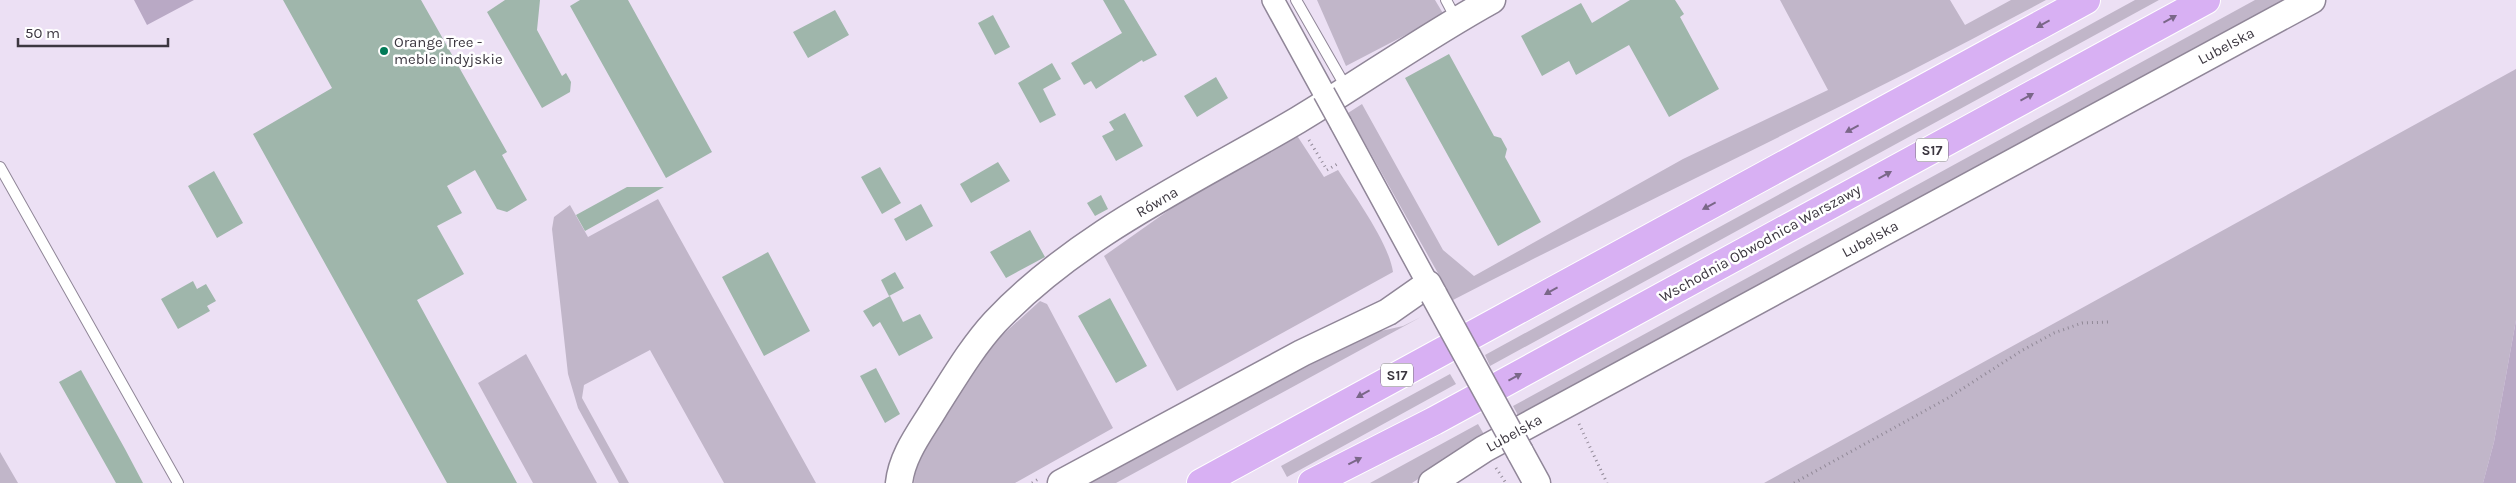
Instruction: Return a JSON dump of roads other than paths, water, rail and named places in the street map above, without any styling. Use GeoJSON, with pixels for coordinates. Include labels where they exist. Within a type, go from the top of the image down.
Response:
{"type":"FeatureCollection","features":[{"type":"Feature","properties":{"kind":"highway","name":"S17"},"geometry":{"type":"LineString","coordinates":[[1201,483],[2086,0]]}},
{"type":"Feature","properties":{"kind":"highway","name":"Wschodnia Obwodnica Warszawy"},"geometry":{"type":"LineString","coordinates":[[1312,483],[1443,416],[2206,0]]}},
{"type":"Feature","properties":{"kind":"street"},"geometry":{"type":"LineString","coordinates":[[1273,0],[1336,91],[1341,124],[1537,483]]}},
{"type":"Feature","properties":{"kind":"street","name":"Równa"},"geometry":{"type":"LineString","coordinates":[[899,483],[911,447],[954,378],[995,323],[1024,295],[1074,255],[1129,218],[1336,91],[1357,82],[1451,10],[1492,0]]}},
{"type":"Feature","properties":{"kind":"street","name":"Lubelska"},"geometry":{"type":"LineString","coordinates":[[1432,483],[1478,453],[1568,403],[2312,0]]}},
{"type":"Feature","properties":{"kind":"street"},"geometry":{"type":"LineString","coordinates":[[1055,478],[1431,290]]}},
{"type":"Feature","properties":{"kind":"lane"},"geometry":{"type":"LineString","coordinates":[[1296,0],[1336,91]]}},
{"type":"Feature","properties":{"kind":"lane"},"geometry":{"type":"LineString","coordinates":[[0,167],[178,483]]}},
{"type":"Feature","properties":{"kind":"place","name":"Orange Tree - meble indyjskie"},"geometry":{"type":"Point","coordinates":[384,51]}}]}
